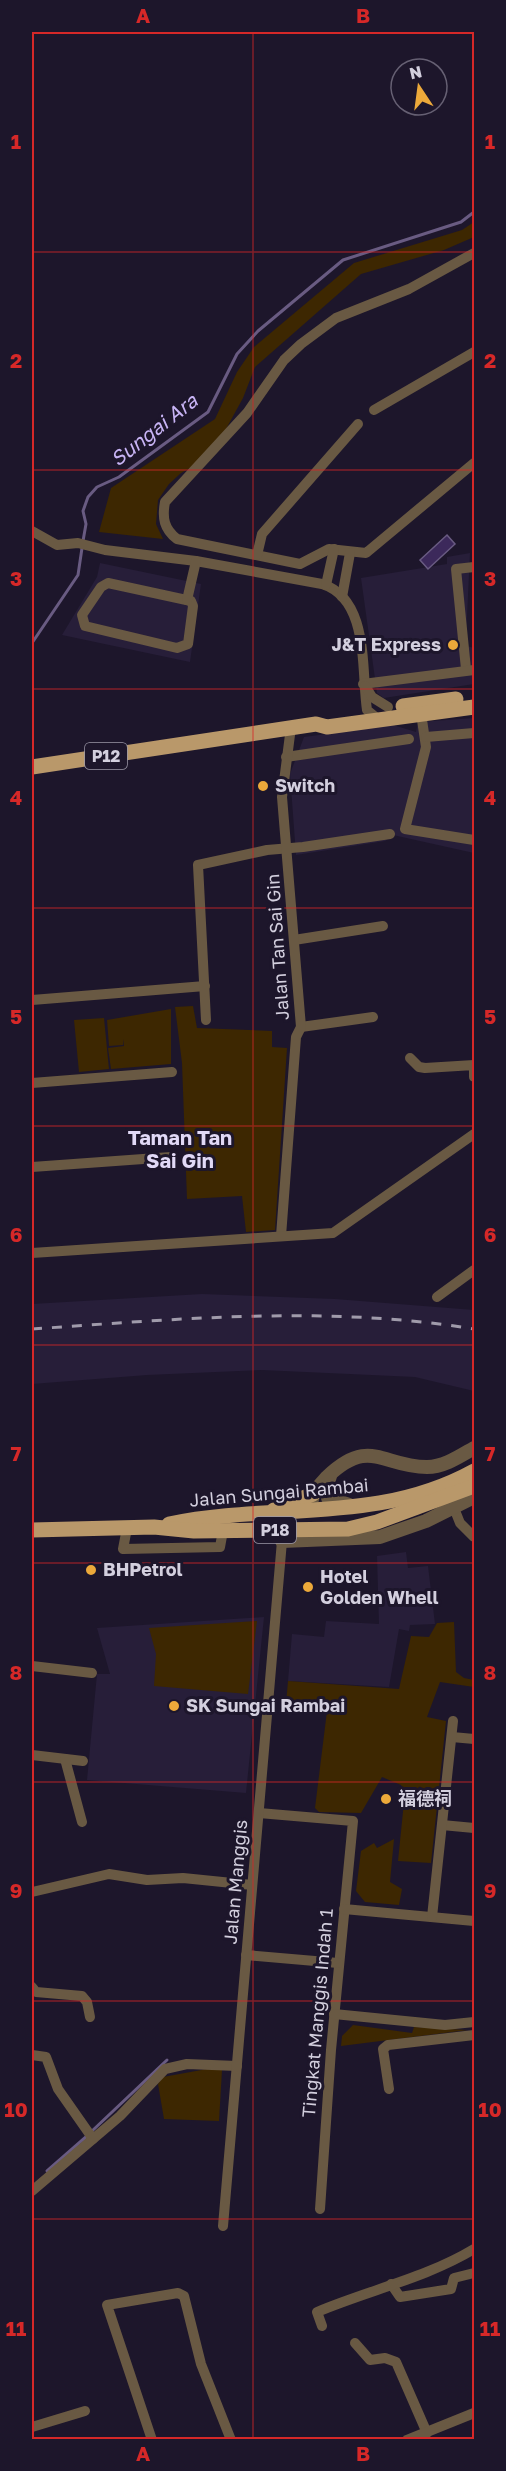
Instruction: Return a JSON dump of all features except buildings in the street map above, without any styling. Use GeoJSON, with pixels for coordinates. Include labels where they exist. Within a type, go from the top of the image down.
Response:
{"type":"FeatureCollection","features":[{"type":"Feature","properties":{"kind":"main road","name":"P12"},"geometry":{"type":"LineString","coordinates":[[32,767],[316,724],[326,717],[474,698]]}},
{"type":"Feature","properties":{"kind":"main road","name":"P12"},"geometry":{"type":"LineString","coordinates":[[378,712],[421,713],[474,707]]}},
{"type":"Feature","properties":{"kind":"main road","name":"Jalan Sungai Rambai"},"geometry":{"type":"LineString","coordinates":[[32,1530],[154,1527],[194,1531],[348,1529],[474,1471]]}},
{"type":"Feature","properties":{"kind":"main road","name":"Jalan Sungai Rambai"},"geometry":{"type":"LineString","coordinates":[[154,1527],[194,1519],[363,1507],[391,1509],[474,1486]]}},
{"type":"Feature","properties":{"kind":"main road"},"geometry":{"type":"LineString","coordinates":[[242,1516],[281,1508],[313,1494]]}},
{"type":"Feature","properties":{"kind":"main road"},"geometry":{"type":"LineString","coordinates":[[312,1512],[318,1521],[328,1524],[391,1509]]}},
{"type":"Feature","properties":{"kind":"main road"},"geometry":{"type":"LineString","coordinates":[[194,1531],[222,1536],[282,1541]]}},
{"type":"Feature","properties":{"kind":"street"},"geometry":{"type":"LineString","coordinates":[[474,253],[409,289],[336,318],[301,344],[284,360],[247,413],[165,502],[162,516],[168,532],[177,539],[300,564],[324,550],[366,553],[474,463]]}},
{"type":"Feature","properties":{"kind":"street"},"geometry":{"type":"LineString","coordinates":[[374,410],[474,352]]}},
{"type":"Feature","properties":{"kind":"street"},"geometry":{"type":"LineString","coordinates":[[257,555],[262,534],[358,424]]}},
{"type":"Feature","properties":{"kind":"street"},"geometry":{"type":"LineString","coordinates":[[32,531],[57,545],[78,543],[105,550],[196,561],[326,585],[342,597],[360,630],[363,684],[378,712]]}},
{"type":"Feature","properties":{"kind":"street"},"geometry":{"type":"LineString","coordinates":[[326,585],[333,549]]}},
{"type":"Feature","properties":{"kind":"street"},"geometry":{"type":"LineString","coordinates":[[342,597],[350,553]]}},
{"type":"Feature","properties":{"kind":"street"},"geometry":{"type":"LineString","coordinates":[[187,600],[196,561]]}},
{"type":"Feature","properties":{"kind":"street"},"geometry":{"type":"LineString","coordinates":[[363,684],[470,669],[456,568],[474,567]]}},
{"type":"Feature","properties":{"kind":"street"},"geometry":{"type":"LineString","coordinates":[[108,583],[187,600],[193,606],[188,644],[181,647],[89,628],[81,618],[101,587],[108,583]]}},
{"type":"Feature","properties":{"kind":"street"},"geometry":{"type":"LineString","coordinates":[[363,684],[378,712]]}},
{"type":"Feature","properties":{"kind":"street"},"geometry":{"type":"LineString","coordinates":[[421,713],[426,747],[405,829],[474,840]]}},
{"type":"Feature","properties":{"kind":"street","name":"Jalan Tan Sai Gin"},"geometry":{"type":"LineString","coordinates":[[281,1236],[296,1036],[301,1027],[282,797],[291,728]]}},
{"type":"Feature","properties":{"kind":"street"},"geometry":{"type":"LineString","coordinates":[[426,737],[474,733]]}},
{"type":"Feature","properties":{"kind":"street"},"geometry":{"type":"LineString","coordinates":[[286,757],[409,739]]}},
{"type":"Feature","properties":{"kind":"street"},"geometry":{"type":"LineString","coordinates":[[206,1020],[198,865],[287,848],[390,834]]}},
{"type":"Feature","properties":{"kind":"street"},"geometry":{"type":"LineString","coordinates":[[294,940],[382,926]]}},
{"type":"Feature","properties":{"kind":"street"},"geometry":{"type":"LineString","coordinates":[[32,1000],[204,986]]}},
{"type":"Feature","properties":{"kind":"street"},"geometry":{"type":"LineString","coordinates":[[301,1027],[373,1017]]}},
{"type":"Feature","properties":{"kind":"street"},"geometry":{"type":"LineString","coordinates":[[410,1058],[425,1068],[474,1065],[474,1077]]}},
{"type":"Feature","properties":{"kind":"street"},"geometry":{"type":"LineString","coordinates":[[32,1083],[172,1072]]}},
{"type":"Feature","properties":{"kind":"street"},"geometry":{"type":"LineString","coordinates":[[32,1253],[333,1233],[474,1134]]}},
{"type":"Feature","properties":{"kind":"street"},"geometry":{"type":"LineString","coordinates":[[32,1167],[171,1157]]}},
{"type":"Feature","properties":{"kind":"street"},"geometry":{"type":"LineString","coordinates":[[437,1296],[474,1270]]}},
{"type":"Feature","properties":{"kind":"street"},"geometry":{"type":"LineString","coordinates":[[313,1494],[340,1465],[361,1456],[372,1455],[428,1467],[450,1461],[474,1448]]}},
{"type":"Feature","properties":{"kind":"street","name":"P18"},"geometry":{"type":"LineString","coordinates":[[331,1474],[326,1488],[328,1498],[339,1503],[363,1507]]}},
{"type":"Feature","properties":{"kind":"street","name":"P18"},"geometry":{"type":"LineString","coordinates":[[312,1512],[313,1494]]}},
{"type":"Feature","properties":{"kind":"street"},"geometry":{"type":"LineString","coordinates":[[282,1541],[380,1537],[454,1508],[474,1497]]}},
{"type":"Feature","properties":{"kind":"street"},"geometry":{"type":"LineString","coordinates":[[454,1508],[460,1523],[474,1537]]}},
{"type":"Feature","properties":{"kind":"street"},"geometry":{"type":"LineString","coordinates":[[127,1528],[123,1549],[220,1547],[222,1536]]}},
{"type":"Feature","properties":{"kind":"street","name":"Jalan Manggis"},"geometry":{"type":"LineString","coordinates":[[223,2226],[282,1541]]}},
{"type":"Feature","properties":{"kind":"street"},"geometry":{"type":"LineString","coordinates":[[32,1666],[92,1673]]}},
{"type":"Feature","properties":{"kind":"street"},"geometry":{"type":"LineString","coordinates":[[432,1917],[453,1721]]}},
{"type":"Feature","properties":{"kind":"street"},"geometry":{"type":"LineString","coordinates":[[452,1737],[474,1739]]}},
{"type":"Feature","properties":{"kind":"street"},"geometry":{"type":"LineString","coordinates":[[32,1755],[82,1761]]}},
{"type":"Feature","properties":{"kind":"street"},"geometry":{"type":"LineString","coordinates":[[65,1759],[82,1822]]}},
{"type":"Feature","properties":{"kind":"street","name":"Tingkat Manggis Indah 1"},"geometry":{"type":"LineString","coordinates":[[259,1813],[353,1821],[338,1964],[320,2209]]}},
{"type":"Feature","properties":{"kind":"street"},"geometry":{"type":"LineString","coordinates":[[442,1825],[474,1828]]}},
{"type":"Feature","properties":{"kind":"street"},"geometry":{"type":"LineString","coordinates":[[32,1892],[109,1874],[147,1880],[183,1878],[252,1885]]}},
{"type":"Feature","properties":{"kind":"street"},"geometry":{"type":"LineString","coordinates":[[344,1909],[474,1921]]}},
{"type":"Feature","properties":{"kind":"street"},"geometry":{"type":"LineString","coordinates":[[246,1955],[338,1964]]}},
{"type":"Feature","properties":{"kind":"street"},"geometry":{"type":"LineString","coordinates":[[32,1987],[36,1992],[82,1996],[87,2002],[90,2017]]}},
{"type":"Feature","properties":{"kind":"street"},"geometry":{"type":"LineString","coordinates":[[334,2014],[444,2025],[474,2022]]}},
{"type":"Feature","properties":{"kind":"street"},"geometry":{"type":"LineString","coordinates":[[389,2089],[384,2049],[388,2045],[474,2035]]}},
{"type":"Feature","properties":{"kind":"street"},"geometry":{"type":"LineString","coordinates":[[32,2055],[45,2057],[58,2089],[69,2100],[89,2135]]}},
{"type":"Feature","properties":{"kind":"street"},"geometry":{"type":"LineString","coordinates":[[32,2191],[89,2135],[165,2069],[187,2064],[237,2066]]}},
{"type":"Feature","properties":{"kind":"street"},"geometry":{"type":"LineString","coordinates":[[322,2326],[317,2312],[441,2268],[474,2249]]}},
{"type":"Feature","properties":{"kind":"street"},"geometry":{"type":"LineString","coordinates":[[391,2284],[400,2297],[451,2289],[454,2278],[474,2272]]}},
{"type":"Feature","properties":{"kind":"street"},"geometry":{"type":"LineString","coordinates":[[152,2439],[107,2305],[178,2293],[184,2296],[201,2364],[231,2439]]}},
{"type":"Feature","properties":{"kind":"street"},"geometry":{"type":"LineString","coordinates":[[355,2343],[370,2360],[385,2358],[396,2361],[427,2433]]}},
{"type":"Feature","properties":{"kind":"street"},"geometry":{"type":"LineString","coordinates":[[32,2427],[85,2410]]}},
{"type":"Feature","properties":{"kind":"street"},"geometry":{"type":"LineString","coordinates":[[407,2439],[474,2413]]}},
{"type":"Feature","properties":{"kind":"shaded area"},"geometry":{"type":"Polygon","coordinates":[[[474,222],[474,237],[444,250],[361,274],[255,367],[243,398],[226,429],[199,463],[181,473],[169,484],[158,500],[156,524],[163,539],[99,532],[111,488],[215,419],[237,372],[254,347],[354,263],[462,230],[474,222]]]}},
{"type":"Feature","properties":{"kind":"shaded area"},"geometry":{"type":"Polygon","coordinates":[[[447,535],[455,544],[428,569],[420,560],[447,535]]]}},
{"type":"Feature","properties":{"kind":"shaded area"},"geometry":{"type":"Polygon","coordinates":[[[470,553],[466,638],[467,646],[474,648],[474,684],[384,698],[377,693],[361,578],[447,564],[447,557],[470,553]]]}},
{"type":"Feature","properties":{"kind":"shaded area"},"geometry":{"type":"Polygon","coordinates":[[[100,563],[201,584],[190,662],[62,635],[97,577],[100,563]]]}},
{"type":"Feature","properties":{"kind":"shaded area"},"geometry":{"type":"Polygon","coordinates":[[[474,718],[474,853],[393,835],[385,841],[296,855],[290,774],[304,737],[393,725],[416,732],[418,722],[474,718]]]}},
{"type":"Feature","properties":{"kind":"shaded area"},"geometry":{"type":"Polygon","coordinates":[[[193,1006],[197,1028],[272,1031],[272,1047],[287,1048],[275,1230],[246,1232],[242,1196],[187,1199],[182,1063],[175,1007],[193,1006]]]}},
{"type":"Feature","properties":{"kind":"shaded area"},"geometry":{"type":"Polygon","coordinates":[[[171,1009],[171,1064],[111,1069],[108,1048],[124,1046],[123,1039],[123,1045],[109,1046],[107,1020],[171,1009]]]}},
{"type":"Feature","properties":{"kind":"shaded area"},"geometry":{"type":"Polygon","coordinates":[[[104,1018],[109,1069],[79,1072],[74,1020],[104,1018]]]}},
{"type":"Feature","properties":{"kind":"shaded area"},"geometry":{"type":"Polygon","coordinates":[[[202,1294],[335,1299],[474,1310],[474,1391],[415,1377],[262,1370],[147,1375],[32,1384],[32,1304],[202,1294]]]}},
{"type":"Feature","properties":{"kind":"shaded area"},"geometry":{"type":"Polygon","coordinates":[[[406,1552],[408,1568],[428,1566],[435,1624],[410,1625],[409,1631],[399,1629],[389,1687],[288,1681],[292,1634],[324,1637],[326,1621],[379,1624],[377,1556],[406,1552]]]}},
{"type":"Feature","properties":{"kind":"shaded area","name":"SK Sungai Rambai"},"geometry":{"type":"Polygon","coordinates":[[[264,1617],[246,1793],[87,1780],[97,1674],[110,1674],[97,1628],[264,1617]]]}},
{"type":"Feature","properties":{"kind":"shaded area"},"geometry":{"type":"Polygon","coordinates":[[[257,1621],[248,1694],[154,1686],[156,1654],[149,1628],[257,1621]]]}},
{"type":"Feature","properties":{"kind":"shaded area"},"geometry":{"type":"Polygon","coordinates":[[[454,1622],[456,1672],[464,1678],[474,1680],[474,1687],[440,1682],[427,1717],[446,1721],[431,1863],[398,1861],[405,1792],[401,1785],[382,1777],[361,1813],[319,1812],[315,1808],[327,1711],[321,1706],[286,1704],[288,1681],[399,1689],[411,1636],[429,1637],[437,1623],[454,1622]]]}},
{"type":"Feature","properties":{"kind":"shaded area"},"geometry":{"type":"Polygon","coordinates":[[[394,1839],[390,1882],[402,1889],[399,1905],[365,1902],[356,1891],[361,1851],[374,1843],[377,1848],[394,1839]]]}},
{"type":"Feature","properties":{"kind":"shaded area"},"geometry":{"type":"Polygon","coordinates":[[[353,2025],[412,2033],[414,2027],[468,2030],[341,2046],[342,2036],[353,2025]]]}},
{"type":"Feature","properties":{"kind":"shaded area"},"geometry":{"type":"Polygon","coordinates":[[[207,2069],[222,2070],[219,2121],[164,2119],[158,2084],[163,2077],[207,2069]]]}},
{"type":"Feature","properties":{"kind":"waterway","name":"Sungai Ara"},"geometry":{"type":"LineString","coordinates":[[83,541],[86,524],[83,511],[88,497],[97,487],[119,477],[208,412],[237,354],[258,331],[343,260],[461,222],[474,212]]}},
{"type":"Feature","properties":{"kind":"waterway","name":"Sungai Ara"},"geometry":{"type":"LineString","coordinates":[[32,643],[78,575],[82,548]]}},
{"type":"Feature","properties":{"kind":"waterway"},"geometry":{"type":"LineString","coordinates":[[92,2131],[167,2060]]}},
{"type":"Feature","properties":{"kind":"waterway"},"geometry":{"type":"LineString","coordinates":[[47,2171],[87,2136]]}},
{"type":"Feature","properties":{"kind":"railway"},"geometry":{"type":"LineString","coordinates":[[32,1329],[253,1316],[364,1317],[474,1329]]}},
{"type":"Feature","properties":{"kind":"place","name":"J&T Express"},"geometry":{"type":"Point","coordinates":[453,645]}},
{"type":"Feature","properties":{"kind":"place","name":"Switch"},"geometry":{"type":"Point","coordinates":[263,786]}},
{"type":"Feature","properties":{"kind":"place","name":"BHPetrol"},"geometry":{"type":"Point","coordinates":[91,1570]}},
{"type":"Feature","properties":{"kind":"place","name":"Hotel Golden Whell"},"geometry":{"type":"Point","coordinates":[308,1587]}},
{"type":"Feature","properties":{"kind":"place","name":"SK Sungai Rambai"},"geometry":{"type":"Point","coordinates":[174,1706]}},
{"type":"Feature","properties":{"kind":"place","name":"福德祠"},"geometry":{"type":"Point","coordinates":[386,1799]}},
{"type":"Feature","properties":{"kind":"district","name":"Taman Tan Sai Gin"},"geometry":{"type":"Point","coordinates":[180,1150]}}]}
